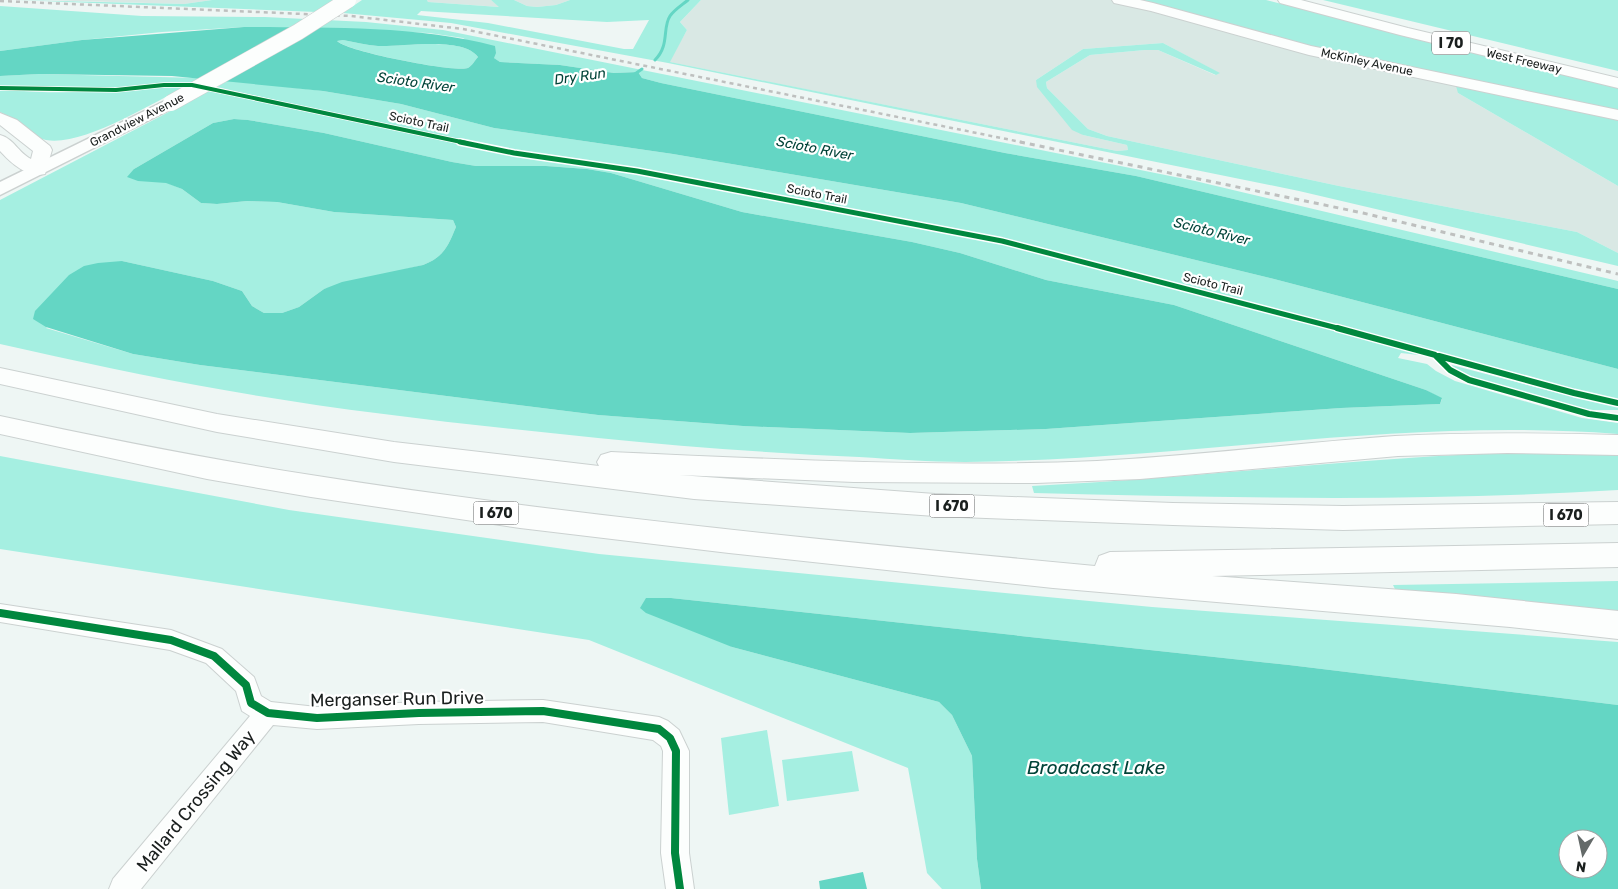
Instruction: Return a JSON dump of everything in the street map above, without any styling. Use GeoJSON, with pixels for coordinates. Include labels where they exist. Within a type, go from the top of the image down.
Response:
{"type":"FeatureCollection","features":[{"type":"Feature","properties":{"kind":"main road","name":"Grandview Avenue"},"geometry":{"type":"LineString","coordinates":[[0,189],[172,103],[290,37],[348,0]]}},
{"type":"Feature","properties":{"kind":"main road","name":"McKinley Avenue"},"geometry":{"type":"LineString","coordinates":[[1118,0],[1309,50],[1618,116]]}},
{"type":"Feature","properties":{"kind":"main road","name":"West Freeway"},"geometry":{"type":"LineString","coordinates":[[1284,0],[1405,32],[1618,83]]}},
{"type":"Feature","properties":{"kind":"main road","name":"West Freeway"},"geometry":{"type":"LineString","coordinates":[[1308,0],[1618,75]]}},
{"type":"Feature","properties":{"kind":"main road"},"geometry":{"type":"LineString","coordinates":[[0,118],[11,124],[42,150],[38,170],[18,160],[0,140]]}},
{"type":"Feature","properties":{"kind":"main road","name":"I 670"},"geometry":{"type":"LineString","coordinates":[[0,376],[216,423],[394,452],[694,488],[935,505],[1173,514],[1343,518],[1618,513]]}},
{"type":"Feature","properties":{"kind":"main road","name":"I 670"},"geometry":{"type":"LineString","coordinates":[[0,425],[220,471],[386,499],[639,532],[997,568],[1618,555]]}},
{"type":"Feature","properties":{"kind":"main road"},"geometry":{"type":"LineString","coordinates":[[394,452],[874,473],[988,475],[1155,467],[1440,444],[1533,443],[1618,445]]}},
{"type":"Feature","properties":{"kind":"main road"},"geometry":{"type":"LineString","coordinates":[[997,568],[1186,587],[1556,617],[1618,624]]}},
{"type":"Feature","properties":{"kind":"street"},"geometry":{"type":"LineString","coordinates":[[0,613],[171,640],[214,656],[246,685],[251,703],[268,713]]}},
{"type":"Feature","properties":{"kind":"street","name":"Merganser Run Drive"},"geometry":{"type":"LineString","coordinates":[[268,713],[317,718],[419,713],[543,711],[659,729],[670,738],[676,752],[676,853],[680,889]]}},
{"type":"Feature","properties":{"kind":"street","name":"Mallard Crossing Way"},"geometry":{"type":"LineString","coordinates":[[124,889],[268,713]]}},
{"type":"Feature","properties":{"kind":"shaded area"},"geometry":{"type":"Polygon","coordinates":[[[17,0],[184,4],[212,0],[335,0],[317,12],[17,0]]]}},
{"type":"Feature","properties":{"kind":"shaded area"},"geometry":{"type":"Polygon","coordinates":[[[42,0],[212,0],[184,4],[42,0]]]}},
{"type":"Feature","properties":{"kind":"shaded area"},"geometry":{"type":"Polygon","coordinates":[[[362,0],[427,0],[428,2],[499,7],[491,0],[514,0],[527,6],[537,7],[556,5],[570,0],[701,0],[680,22],[687,30],[670,62],[1117,151],[1128,150],[1127,145],[1083,135],[1072,130],[1037,87],[1036,80],[1083,49],[1163,43],[1220,73],[1216,75],[1158,50],[1145,50],[1090,55],[1046,82],[1047,88],[1088,129],[1107,136],[1339,186],[1577,232],[1618,253],[1618,266],[1299,191],[668,63],[451,23],[343,13],[362,0]],[[421,11],[417,15],[488,23],[624,49],[633,49],[649,20],[607,22],[421,11]]]}},
{"type":"Feature","properties":{"kind":"shaded area"},"geometry":{"type":"Polygon","coordinates":[[[427,0],[491,0],[500,7],[428,2],[427,0]]]}},
{"type":"Feature","properties":{"kind":"shaded area"},"geometry":{"type":"Polygon","coordinates":[[[514,0],[570,0],[556,5],[537,7],[527,6],[514,0]]]}},
{"type":"Feature","properties":{"kind":"shaded area"},"geometry":{"type":"Polygon","coordinates":[[[701,0],[1132,0],[1460,79],[1458,93],[1618,186],[1618,253],[1577,232],[1339,186],[1107,136],[1088,129],[1047,88],[1046,82],[1090,55],[1145,50],[1158,50],[1215,75],[1219,73],[1163,43],[1083,49],[1036,80],[1083,135],[1127,145],[1128,150],[1117,151],[669,62],[687,30],[680,22],[701,0]]]}},
{"type":"Feature","properties":{"kind":"shaded area"},"geometry":{"type":"Polygon","coordinates":[[[1132,0],[1266,0],[1514,63],[1618,87],[1618,112],[1338,53],[1132,0]]]}},
{"type":"Feature","properties":{"kind":"shaded area"},"geometry":{"type":"Polygon","coordinates":[[[1323,0],[1618,0],[1618,71],[1323,0]]]}},
{"type":"Feature","properties":{"kind":"shaded area"},"geometry":{"type":"Polygon","coordinates":[[[0,6],[142,16],[265,17],[366,22],[443,30],[1195,181],[1618,281],[1618,289],[1136,176],[1005,153],[661,83],[642,78],[638,72],[614,73],[560,65],[500,62],[463,38],[429,33],[318,28],[328,22],[290,28],[244,27],[162,32],[0,51],[0,6]]]}},
{"type":"Feature","properties":{"kind":"shaded area"},"geometry":{"type":"Polygon","coordinates":[[[343,40],[378,46],[446,45],[470,51],[478,57],[468,68],[443,67],[379,55],[359,50],[337,41],[343,40]]]}},
{"type":"Feature","properties":{"kind":"shaded area"},"geometry":{"type":"Polygon","coordinates":[[[39,74],[200,78],[191,83],[105,89],[0,86],[0,76],[39,74]]]}},
{"type":"Feature","properties":{"kind":"shaded area"},"geometry":{"type":"Polygon","coordinates":[[[229,80],[323,91],[401,104],[494,128],[673,154],[961,203],[1274,279],[1618,369],[1618,402],[1437,357],[1401,353],[1398,358],[1427,364],[1455,381],[1582,418],[1618,423],[1618,434],[1536,430],[1455,431],[1373,435],[1047,460],[965,462],[761,452],[504,428],[271,398],[196,385],[0,344],[0,200],[209,91],[274,104],[279,101],[217,87],[229,80]],[[234,119],[213,123],[134,169],[182,189],[201,203],[277,202],[334,212],[453,220],[456,227],[448,245],[436,258],[423,265],[324,289],[299,307],[282,313],[264,313],[252,306],[242,291],[213,281],[122,261],[46,328],[133,354],[200,365],[598,415],[743,426],[910,433],[1046,429],[1341,408],[1440,404],[1442,399],[1426,390],[1174,305],[1046,280],[960,253],[912,242],[742,212],[611,173],[546,166],[476,166],[324,133],[234,119]]]}},
{"type":"Feature","properties":{"kind":"shaded area"},"geometry":{"type":"Polygon","coordinates":[[[1456,86],[1618,120],[1618,186],[1458,93],[1456,86]]]}},
{"type":"Feature","properties":{"kind":"shaded area"},"geometry":{"type":"Polygon","coordinates":[[[185,87],[97,131],[61,140],[40,138],[0,112],[0,89],[81,92],[185,87]]]}},
{"type":"Feature","properties":{"kind":"shaded area"},"geometry":{"type":"Polygon","coordinates":[[[1444,363],[1562,394],[1618,406],[1618,410],[1579,410],[1465,375],[1450,369],[1444,363]]]}},
{"type":"Feature","properties":{"kind":"shaded area"},"geometry":{"type":"Polygon","coordinates":[[[1528,452],[1618,455],[1618,490],[1399,498],[1326,498],[1034,493],[1032,486],[1404,458],[1528,452]]]}},
{"type":"Feature","properties":{"kind":"shaded area"},"geometry":{"type":"Polygon","coordinates":[[[0,456],[289,510],[599,554],[1152,607],[1618,642],[1618,705],[1289,665],[671,598],[732,647],[939,702],[952,715],[972,756],[977,859],[981,889],[942,889],[927,873],[908,768],[589,640],[0,549],[0,456]]]}},
{"type":"Feature","properties":{"kind":"shaded area"},"geometry":{"type":"Polygon","coordinates":[[[1618,581],[1618,613],[1396,591],[1393,585],[1618,581]]]}},
{"type":"Feature","properties":{"kind":"shaded area"},"geometry":{"type":"Polygon","coordinates":[[[767,730],[779,806],[729,815],[721,738],[767,730]]]}},
{"type":"Feature","properties":{"kind":"shaded area"},"geometry":{"type":"Polygon","coordinates":[[[852,751],[859,791],[787,801],[782,760],[852,751]]]}},
{"type":"Feature","properties":{"kind":"water","name":"Scioto River"},"geometry":{"type":"Polygon","coordinates":[[[244,27],[370,29],[433,34],[495,46],[496,53],[494,58],[500,62],[560,65],[614,73],[638,72],[642,78],[661,83],[1005,153],[1136,176],[1618,289],[1618,369],[1274,279],[961,203],[673,154],[494,128],[401,104],[323,91],[172,76],[39,74],[0,76],[0,51],[82,40],[244,27]],[[343,40],[337,41],[359,50],[379,55],[443,67],[468,68],[478,57],[470,51],[446,45],[378,46],[343,40]]]}},
{"type":"Feature","properties":{"kind":"water"},"geometry":{"type":"Polygon","coordinates":[[[234,119],[324,133],[476,166],[546,166],[611,173],[742,212],[912,242],[960,253],[1046,280],[1174,305],[1426,390],[1442,398],[1440,404],[1341,408],[1046,429],[910,433],[743,426],[598,415],[200,365],[133,354],[46,327],[33,319],[35,311],[69,275],[84,266],[98,263],[122,261],[213,281],[242,291],[252,306],[264,313],[282,313],[299,307],[324,289],[342,282],[423,265],[441,254],[448,245],[456,227],[453,220],[334,212],[277,202],[201,203],[182,189],[166,183],[138,181],[127,177],[134,169],[213,123],[234,119]]]}},
{"type":"Feature","properties":{"kind":"water","name":"Broadcast Lake"},"geometry":{"type":"Polygon","coordinates":[[[646,598],[671,598],[1289,665],[1618,705],[1618,889],[981,889],[977,859],[972,756],[952,715],[939,702],[732,647],[646,613],[640,608],[646,598]]]}},
{"type":"Feature","properties":{"kind":"water"},"geometry":{"type":"Polygon","coordinates":[[[863,872],[867,889],[820,889],[819,881],[863,872]]]}},
{"type":"Feature","properties":{"kind":"waterway","name":"Dry Run"},"geometry":{"type":"LineString","coordinates":[[655,60],[663,48],[666,26],[670,16],[688,0]]}},
{"type":"Feature","properties":{"kind":"waterway","name":"Dry Run"},"geometry":{"type":"LineString","coordinates":[[632,76],[642,69]]}},
{"type":"Feature","properties":{"kind":"railway"},"geometry":{"type":"LineString","coordinates":[[0,1],[351,16],[463,29],[1026,143]]}},
{"type":"Feature","properties":{"kind":"railway"},"geometry":{"type":"LineString","coordinates":[[1020,142],[1363,213],[1618,274]]}},
{"type":"Feature","properties":{"kind":"cycle path","name":"Scioto Trail"},"geometry":{"type":"LineString","coordinates":[[0,88],[116,90],[164,85],[192,85],[514,153],[637,171],[1002,241],[1331,326],[1574,393],[1618,403]]}},
{"type":"Feature","properties":{"kind":"cycle path"},"geometry":{"type":"LineString","coordinates":[[1435,355],[1450,370],[1469,380],[1589,414],[1618,418]]}},
{"type":"Feature","properties":{"kind":"cycle path"},"geometry":{"type":"LineString","coordinates":[[0,613],[171,640],[214,656],[246,685],[251,703],[268,713],[317,718],[419,713],[543,711],[659,729],[670,738],[676,751],[675,853],[680,889]]}}]}
